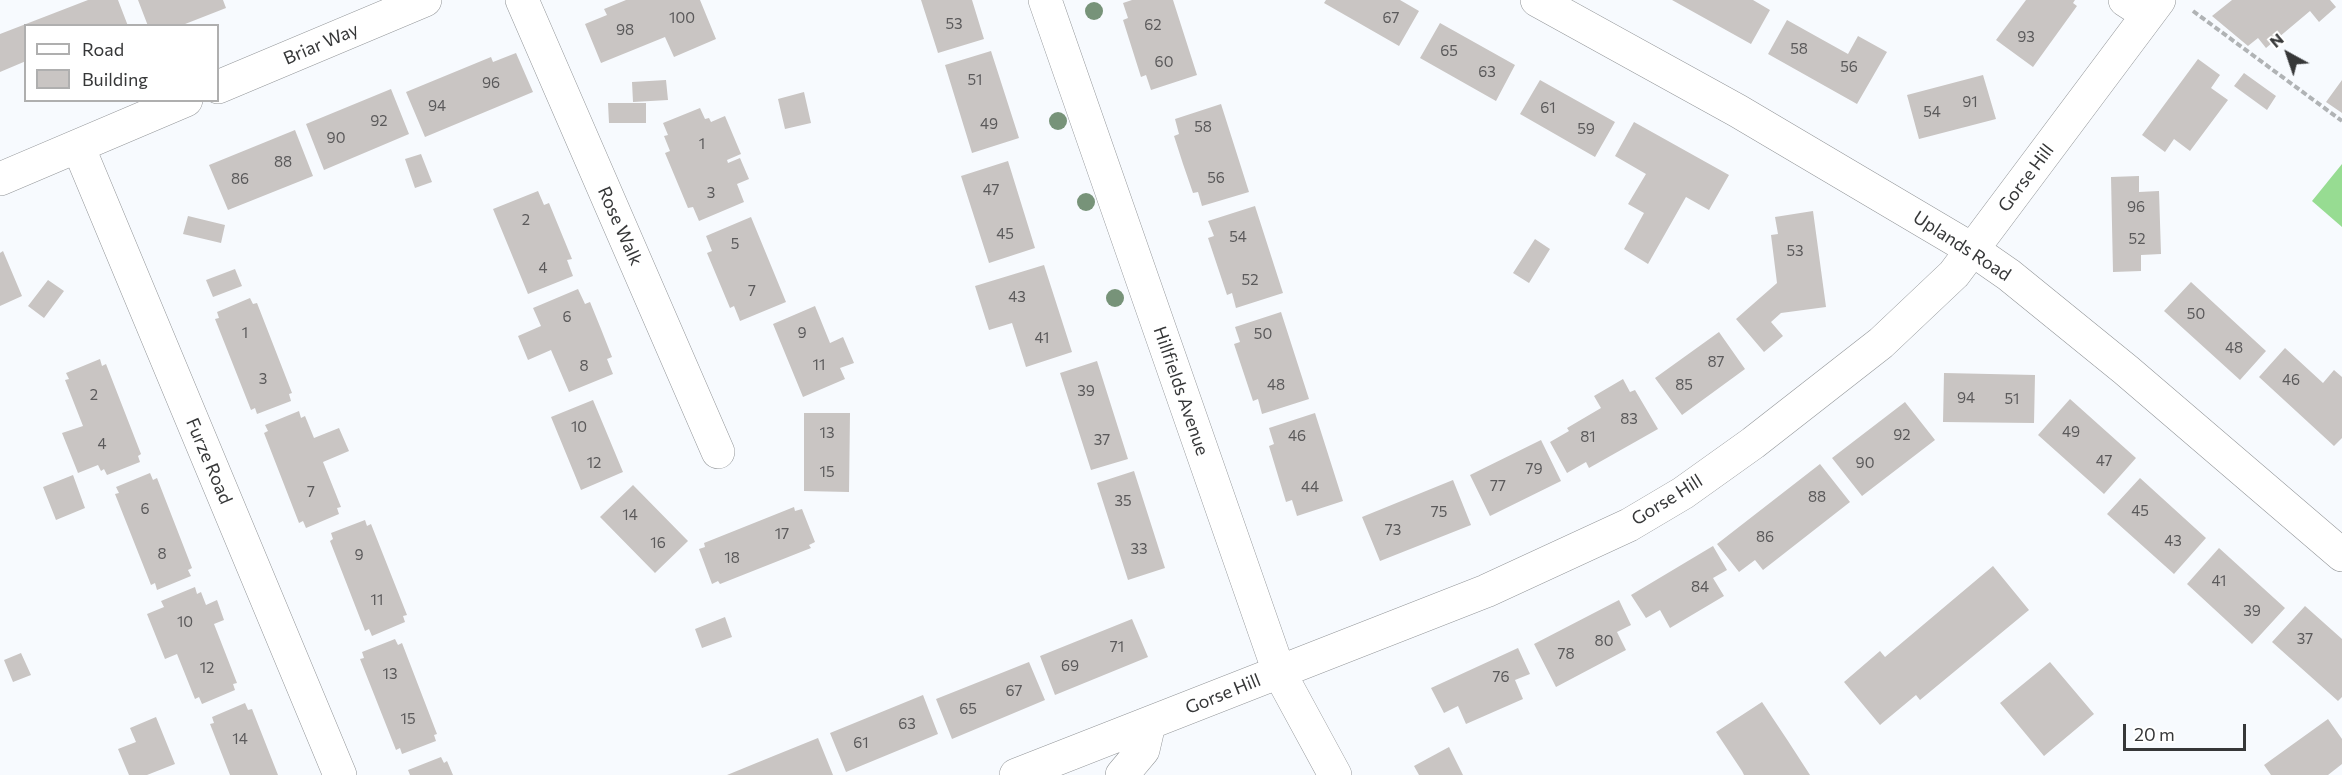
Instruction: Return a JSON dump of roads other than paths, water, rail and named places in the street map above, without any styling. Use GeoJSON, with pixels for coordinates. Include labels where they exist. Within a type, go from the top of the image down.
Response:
{"type":"FeatureCollection","features":[{"type":"Feature","properties":{"kind":"street","name":"Briar Way"},"geometry":{"type":"LineString","coordinates":[[219,87],[425,0]]}},
{"type":"Feature","properties":{"kind":"street","name":"Rose Walk"},"geometry":{"type":"LineString","coordinates":[[522,0],[718,452]]}},
{"type":"Feature","properties":{"kind":"street","name":"Hillfields Avenue"},"geometry":{"type":"LineString","coordinates":[[1045,0],[1279,672],[1335,775]]}},
{"type":"Feature","properties":{"kind":"street","name":"Uplands Road"},"geometry":{"type":"LineString","coordinates":[[1537,0],[1738,111],[1973,250],[2010,275],[2126,370],[2342,555]]}},
{"type":"Feature","properties":{"kind":"street","name":"Gorse Hill"},"geometry":{"type":"LineString","coordinates":[[1016,775],[1486,591],[1620,529],[1683,493],[1753,443],[1881,343],[1928,301],[1973,250],[2155,6]]}},
{"type":"Feature","properties":{"kind":"street"},"geometry":{"type":"LineString","coordinates":[[0,179],[181,102]]}},
{"type":"Feature","properties":{"kind":"street","name":"Furze Road"},"geometry":{"type":"LineString","coordinates":[[78,146],[340,775]]}},
{"type":"Feature","properties":{"kind":"street"},"geometry":{"type":"LineString","coordinates":[[1122,775],[1143,750],[1149,724]]}}]}
